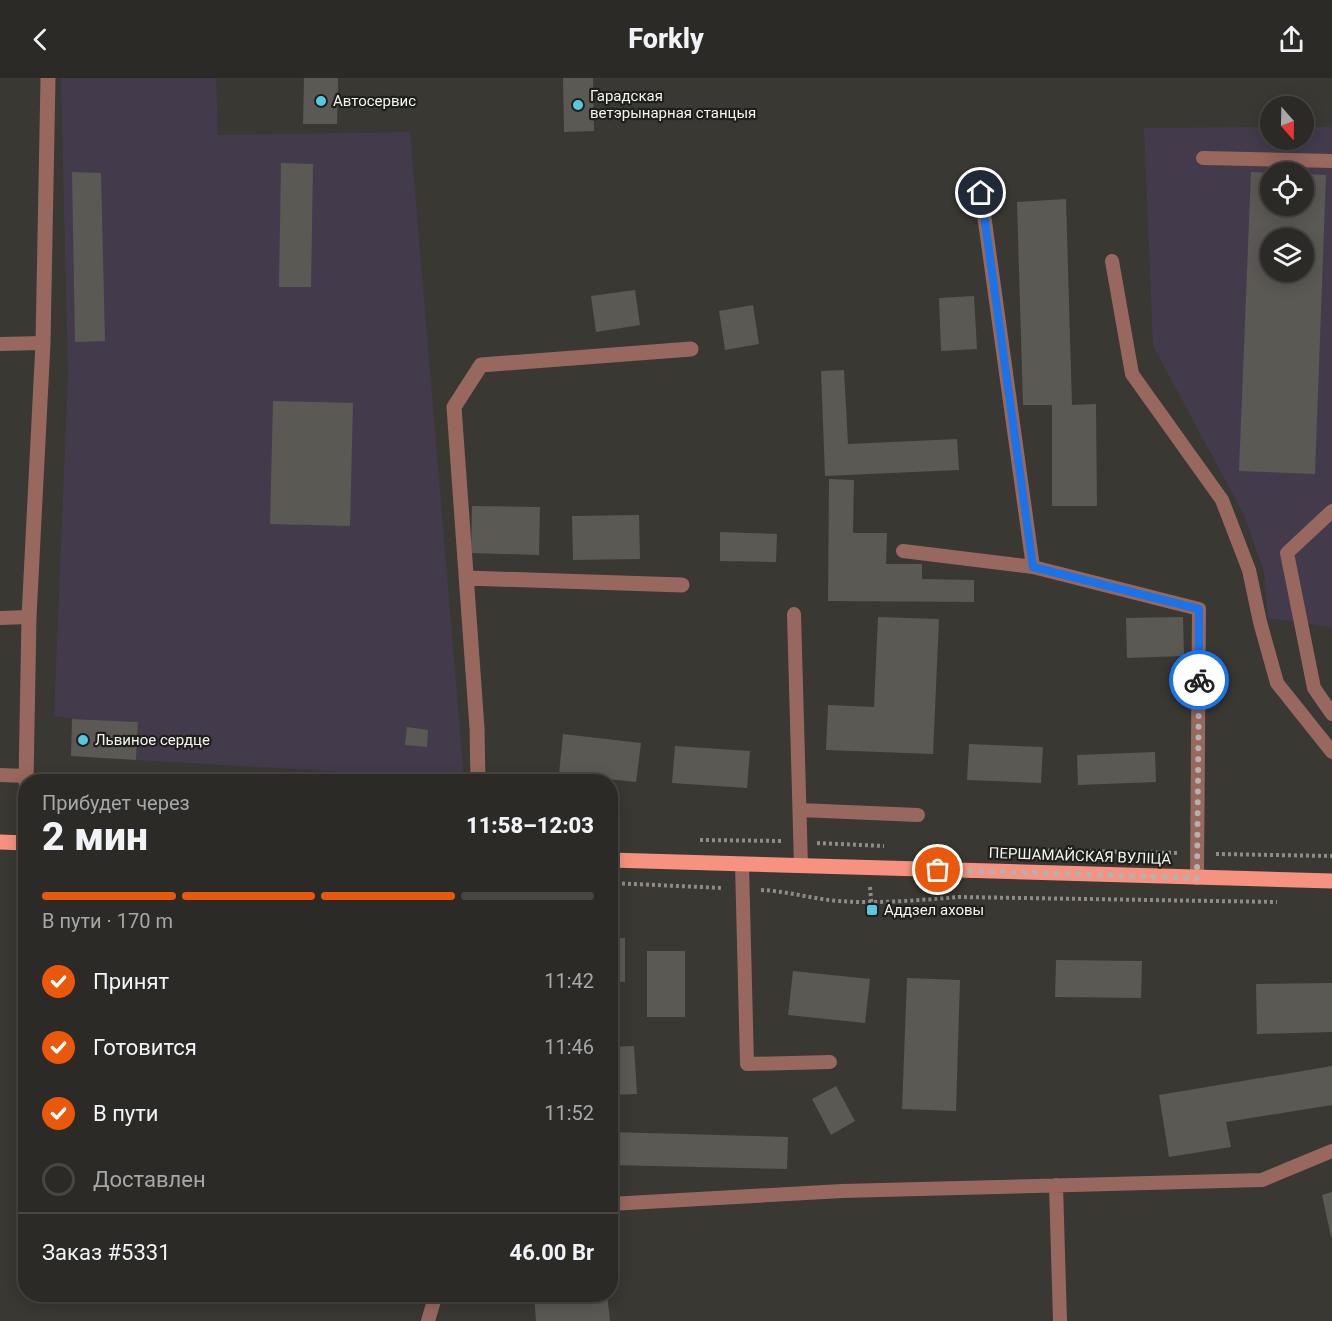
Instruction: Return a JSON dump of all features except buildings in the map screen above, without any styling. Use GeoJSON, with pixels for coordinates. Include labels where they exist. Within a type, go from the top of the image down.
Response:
{"type":"FeatureCollection","features":[{"type":"Feature","properties":{"kind":"main road"},"geometry":{"type":"LineString","coordinates":[[0,842],[18,843]]}},
{"type":"Feature","properties":{"kind":"main road","name":"ПЕРШАМАЙСКАЯ ВУЛІЦА"},"geometry":{"type":"LineString","coordinates":[[618,860],[1332,881]]}},
{"type":"Feature","properties":{"kind":"street"},"geometry":{"type":"LineString","coordinates":[[26,774],[29,617],[43,343],[48,78]]}},
{"type":"Feature","properties":{"kind":"street"},"geometry":{"type":"LineString","coordinates":[[478,774],[477,728],[454,407],[481,365],[691,349]]}},
{"type":"Feature","properties":{"kind":"street"},"geometry":{"type":"LineString","coordinates":[[466,578],[682,585]]}},
{"type":"Feature","properties":{"kind":"lane"},"geometry":{"type":"LineString","coordinates":[[1203,158],[1332,161]]}},
{"type":"Feature","properties":{"kind":"lane"},"geometry":{"type":"LineString","coordinates":[[981,193],[1033,567]]}},
{"type":"Feature","properties":{"kind":"lane"},"geometry":{"type":"LineString","coordinates":[[1112,261],[1132,374],[1222,500],[1249,570],[1260,622],[1277,682],[1332,752]]}},
{"type":"Feature","properties":{"kind":"lane"},"geometry":{"type":"LineString","coordinates":[[0,344],[43,343]]}},
{"type":"Feature","properties":{"kind":"lane"},"geometry":{"type":"LineString","coordinates":[[1332,511],[1287,553],[1314,688],[1332,714]]}},
{"type":"Feature","properties":{"kind":"lane"},"geometry":{"type":"LineString","coordinates":[[903,551],[1033,567],[1199,609],[1197,878]]}},
{"type":"Feature","properties":{"kind":"lane"},"geometry":{"type":"LineString","coordinates":[[794,615],[801,866]]}},
{"type":"Feature","properties":{"kind":"lane"},"geometry":{"type":"LineString","coordinates":[[0,618],[29,617]]}},
{"type":"Feature","properties":{"kind":"lane"},"geometry":{"type":"LineString","coordinates":[[0,775],[18,778]]}},
{"type":"Feature","properties":{"kind":"lane"},"geometry":{"type":"LineString","coordinates":[[800,810],[918,815]]}},
{"type":"Feature","properties":{"kind":"lane"},"geometry":{"type":"LineString","coordinates":[[742,864],[747,1064],[830,1062]]}},
{"type":"Feature","properties":{"kind":"lane"},"geometry":{"type":"LineString","coordinates":[[618,1204],[842,1191],[1262,1180],[1332,1151]]}},
{"type":"Feature","properties":{"kind":"lane"},"geometry":{"type":"LineString","coordinates":[[1056,1185],[1059,1321]]}},
{"type":"Feature","properties":{"kind":"lane"},"geometry":{"type":"LineString","coordinates":[[428,1321],[434,1302]]}},
{"type":"Feature","properties":{"kind":"path"},"geometry":{"type":"LineString","coordinates":[[618,839],[625,839]]}},
{"type":"Feature","properties":{"kind":"path"},"geometry":{"type":"LineString","coordinates":[[696,840],[892,846]]}},
{"type":"Feature","properties":{"kind":"path"},"geometry":{"type":"LineString","coordinates":[[1023,850],[1332,856]]}},
{"type":"Feature","properties":{"kind":"path"},"geometry":{"type":"LineString","coordinates":[[618,883],[782,891],[839,901],[908,901],[959,897],[1284,902]]}},
{"type":"Feature","properties":{"kind":"shaded area"},"geometry":{"type":"Polygon","coordinates":[[[61,78],[216,78],[218,135],[410,132],[464,774],[378,774],[136,760],[138,722],[54,716],[68,375],[61,78]]]}},
{"type":"Feature","properties":{"kind":"shaded area"},"geometry":{"type":"Polygon","coordinates":[[[1260,127],[1260,150],[1314,150],[1314,127],[1332,127],[1332,627],[1268,618],[1264,572],[1244,515],[1153,346],[1144,128],[1260,127]]]}},
{"type":"Feature","properties":{"kind":"way so far"},"geometry":{"type":"LineString","coordinates":[[938,870],[1197,878],[1199,680]]}},
{"type":"Feature","properties":{"kind":"place","name":"Автосервис"},"geometry":{"type":"Point","coordinates":[321,101]}},
{"type":"Feature","properties":{"kind":"place","name":"Гарадская ветэрынарная станцыя"},"geometry":{"type":"Point","coordinates":[578,105]}},
{"type":"Feature","properties":{"kind":"place","name":"Львиное сердце"},"geometry":{"type":"Point","coordinates":[83,740]}},
{"type":"Feature","properties":{"kind":"place","name":"Аддзел аховы"},"geometry":{"type":"Point","coordinates":[872,910]}},
{"type":"Feature","properties":{"kind":"route"},"geometry":{"type":"LineString","coordinates":[[981,193],[1033,567],[1199,609],[1199,680]]}}]}
